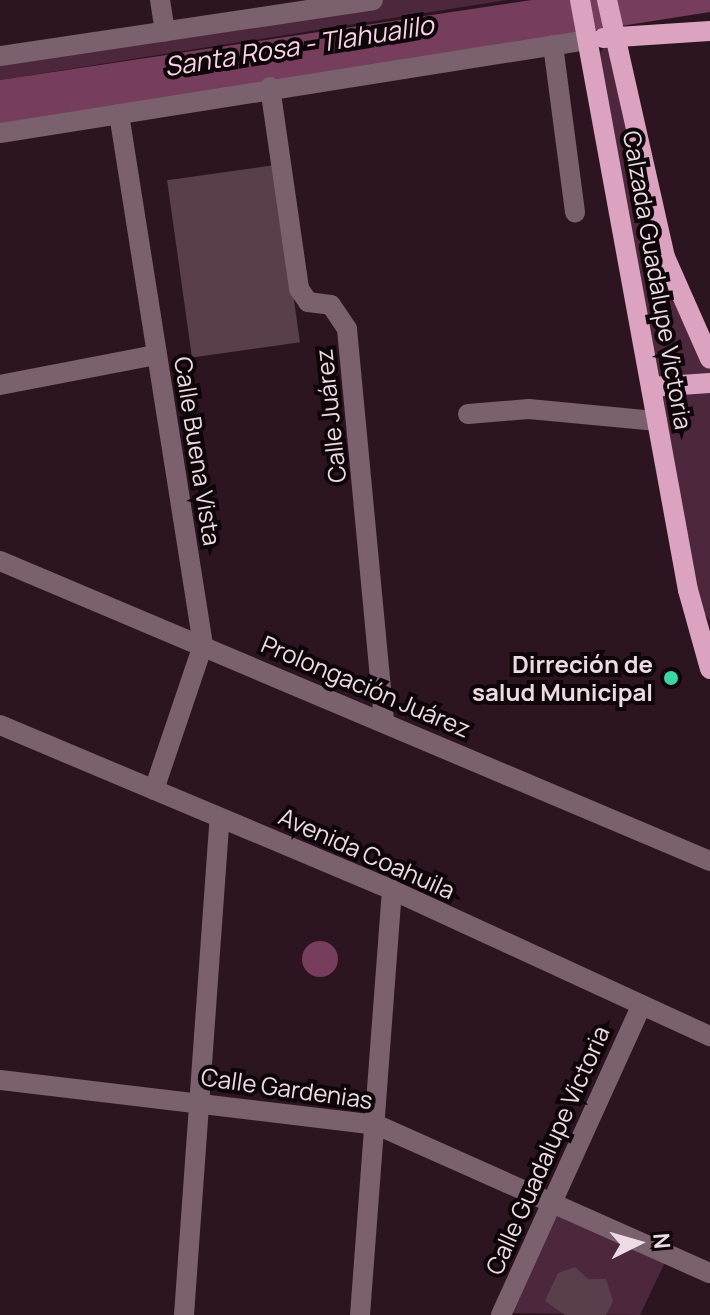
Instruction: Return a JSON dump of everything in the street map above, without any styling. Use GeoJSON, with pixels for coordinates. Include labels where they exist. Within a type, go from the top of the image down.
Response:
{"type":"FeatureCollection","features":[{"type":"Feature","properties":{"kind":"main road","name":"Calzada Guadalupe Victoria"},"geometry":{"type":"LineString","coordinates":[[580,0],[657,421],[710,669]]}},
{"type":"Feature","properties":{"kind":"main road","name":"Calzada Guadalupe Victoria"},"geometry":{"type":"LineString","coordinates":[[607,0],[665,257],[710,359]]}},
{"type":"Feature","properties":{"kind":"main road"},"geometry":{"type":"LineString","coordinates":[[586,32],[614,28],[710,31]]}},
{"type":"Feature","properties":{"kind":"main road"},"geometry":{"type":"LineString","coordinates":[[651,387],[710,383]]}},
{"type":"Feature","properties":{"kind":"street"},"geometry":{"type":"LineString","coordinates":[[160,0],[165,32]]}},
{"type":"Feature","properties":{"kind":"street"},"geometry":{"type":"LineString","coordinates":[[0,56],[336,3],[373,0]]}},
{"type":"Feature","properties":{"kind":"street"},"geometry":{"type":"LineString","coordinates":[[0,133],[270,87],[553,45],[586,32]]}},
{"type":"Feature","properties":{"kind":"street"},"geometry":{"type":"LineString","coordinates":[[553,45],[575,213]]}},
{"type":"Feature","properties":{"kind":"street","name":"Calle Juárez"},"geometry":{"type":"LineString","coordinates":[[270,87],[299,289],[308,302],[331,305],[347,329],[384,722]]}},
{"type":"Feature","properties":{"kind":"street","name":"Calle Buena Vista"},"geometry":{"type":"LineString","coordinates":[[119,114],[203,645],[154,790]]}},
{"type":"Feature","properties":{"kind":"street"},"geometry":{"type":"LineString","coordinates":[[0,385],[156,355]]}},
{"type":"Feature","properties":{"kind":"street"},"geometry":{"type":"LineString","coordinates":[[468,414],[529,409],[657,421]]}},
{"type":"Feature","properties":{"kind":"street","name":"Prolongación Juárez"},"geometry":{"type":"LineString","coordinates":[[0,561],[710,861]]}},
{"type":"Feature","properties":{"kind":"street","name":"Avenida Coahuila"},"geometry":{"type":"LineString","coordinates":[[0,725],[392,890],[710,1036]]}},
{"type":"Feature","properties":{"kind":"street"},"geometry":{"type":"LineString","coordinates":[[184,1315],[220,818]]}},
{"type":"Feature","properties":{"kind":"street"},"geometry":{"type":"LineString","coordinates":[[360,1315],[377,1125],[392,890]]}},
{"type":"Feature","properties":{"kind":"street","name":"Calle Guadalupe Victoria"},"geometry":{"type":"LineString","coordinates":[[501,1315],[641,1006]]}},
{"type":"Feature","properties":{"kind":"street","name":"Calle Gardenias"},"geometry":{"type":"LineString","coordinates":[[0,1080],[377,1125],[710,1273]]}},
{"type":"Feature","properties":{"kind":"shaded area"},"geometry":{"type":"Polygon","coordinates":[[[375,0],[507,0],[0,80],[0,54],[375,0]]]}},
{"type":"Feature","properties":{"kind":"shaded area"},"geometry":{"type":"Polygon","coordinates":[[[605,45],[616,57],[662,259],[710,367],[710,621],[700,607],[597,59],[605,45]]]}},
{"type":"Feature","properties":{"kind":"shaded area"},"geometry":{"type":"Polygon","coordinates":[[[555,1204],[667,1258],[640,1315],[509,1313],[555,1204]]]}},
{"type":"Feature","properties":{"kind":"water","name":"Santa Rosa - Tlahualilo"},"geometry":{"type":"Polygon","coordinates":[[[532,0],[710,0],[710,12],[0,124],[0,80],[532,0]]]}},
{"type":"Feature","properties":{"kind":"water"},"geometry":{"type":"Polygon","coordinates":[[[320,941],[333,946],[338,959],[333,972],[320,977],[307,972],[302,959],[307,946],[320,941]]]}},
{"type":"Feature","properties":{"kind":"building"},"geometry":{"type":"Polygon","coordinates":[[[275,165],[300,342],[192,357],[167,180],[275,165]]]}},
{"type":"Feature","properties":{"kind":"building"},"geometry":{"type":"Polygon","coordinates":[[[575,1267],[588,1279],[606,1279],[613,1301],[606,1315],[565,1315],[545,1301],[558,1273],[575,1267]]]}},
{"type":"Feature","properties":{"kind":"place","name":"Dirreción de salud Municipal"},"geometry":{"type":"Point","coordinates":[671,678]}}]}
